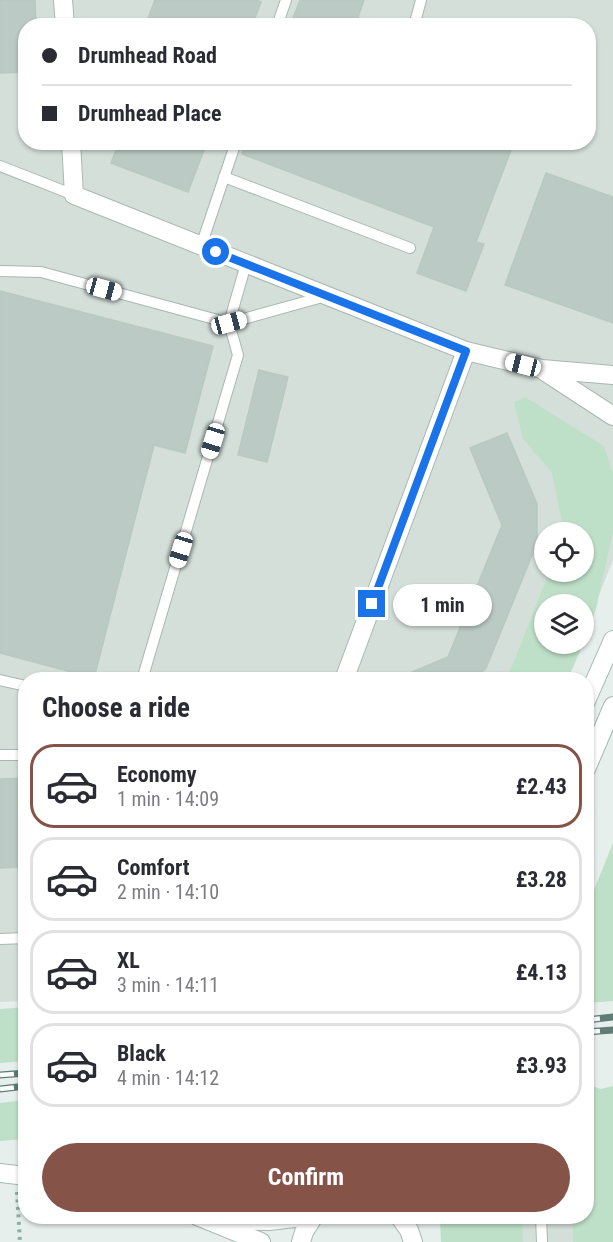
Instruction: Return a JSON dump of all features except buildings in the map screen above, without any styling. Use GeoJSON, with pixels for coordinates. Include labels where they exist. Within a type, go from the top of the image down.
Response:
{"type":"FeatureCollection","features":[{"type":"Feature","properties":{"kind":"street"},"geometry":{"type":"LineString","coordinates":[[63,0],[64,18]]}},
{"type":"Feature","properties":{"kind":"street"},"geometry":{"type":"LineString","coordinates":[[71,150],[74,195],[466,351],[542,369],[613,375]]}},
{"type":"Feature","properties":{"kind":"street"},"geometry":{"type":"LineString","coordinates":[[347,672],[466,351]]}},
{"type":"Feature","properties":{"kind":"street"},"geometry":{"type":"LineString","coordinates":[[542,369],[613,416]]}},
{"type":"Feature","properties":{"kind":"street"},"geometry":{"type":"LineString","coordinates":[[594,683],[613,640]]}},
{"type":"Feature","properties":{"kind":"street"},"geometry":{"type":"LineString","coordinates":[[594,750],[613,706]]}},
{"type":"Feature","properties":{"kind":"street"},"geometry":{"type":"LineString","coordinates":[[218,1224],[261,1242]]}},
{"type":"Feature","properties":{"kind":"street"},"geometry":{"type":"LineString","coordinates":[[300,1242],[308,1224]]}},
{"type":"Feature","properties":{"kind":"lane"},"geometry":{"type":"LineString","coordinates":[[280,18],[286,0]]}},
{"type":"Feature","properties":{"kind":"lane"},"geometry":{"type":"LineString","coordinates":[[416,18],[421,0]]}},
{"type":"Feature","properties":{"kind":"lane"},"geometry":{"type":"LineString","coordinates":[[201,246],[233,150]]}},
{"type":"Feature","properties":{"kind":"lane"},"geometry":{"type":"LineString","coordinates":[[0,166],[74,195]]}},
{"type":"Feature","properties":{"kind":"lane"},"geometry":{"type":"LineString","coordinates":[[224,177],[410,248]]}},
{"type":"Feature","properties":{"kind":"lane"},"geometry":{"type":"LineString","coordinates":[[144,672],[238,355],[229,323],[246,264]]}},
{"type":"Feature","properties":{"kind":"lane"},"geometry":{"type":"LineString","coordinates":[[0,271],[41,272],[229,323],[326,296]]}},
{"type":"Feature","properties":{"kind":"lane"},"geometry":{"type":"LineString","coordinates":[[0,680],[18,684]]}},
{"type":"Feature","properties":{"kind":"lane"},"geometry":{"type":"LineString","coordinates":[[0,755],[18,754]]}},
{"type":"Feature","properties":{"kind":"lane"},"geometry":{"type":"LineString","coordinates":[[0,939],[18,938]]}},
{"type":"Feature","properties":{"kind":"lane"},"geometry":{"type":"LineString","coordinates":[[542,1224],[542,1242]]}},
{"type":"Feature","properties":{"kind":"path"},"geometry":{"type":"LineString","coordinates":[[14,1174],[18,1219]]}},
{"type":"Feature","properties":{"kind":"path"},"geometry":{"type":"LineString","coordinates":[[18,1224],[20,1242]]}},
{"type":"Feature","properties":{"kind":"shaded area"},"geometry":{"type":"Polygon","coordinates":[[[0,0],[613,0],[613,560],[594,608],[594,594],[534,594],[534,654],[550,654],[561,672],[18,672],[18,1001],[0,1002],[0,0]]]}},
{"type":"Feature","properties":{"kind":"shaded area"},"geometry":{"type":"Polygon","coordinates":[[[485,1224],[594,1224],[613,1242],[472,1242],[485,1224]]]}},
{"type":"Feature","properties":{"kind":"green space"},"geometry":{"type":"Polygon","coordinates":[[[525,397],[604,446],[613,473],[613,532],[594,614],[594,594],[540,594],[545,582],[594,582],[594,522],[562,522],[552,473],[523,439],[514,402],[525,397]]]}},
{"type":"Feature","properties":{"kind":"green space"},"geometry":{"type":"Polygon","coordinates":[[[534,610],[534,654],[579,654],[571,672],[510,672],[534,610]]]}},
{"type":"Feature","properties":{"kind":"green space"},"geometry":{"type":"Polygon","coordinates":[[[613,843],[613,1001],[594,1002],[594,890],[613,843]]]}},
{"type":"Feature","properties":{"kind":"green space"},"geometry":{"type":"Polygon","coordinates":[[[18,1008],[18,1062],[0,1063],[0,1009],[18,1008]]]}},
{"type":"Feature","properties":{"kind":"green space"},"geometry":{"type":"Polygon","coordinates":[[[594,1086],[601,1089],[613,1086],[613,1242],[573,1242],[572,1224],[594,1224],[594,1086]]]}},
{"type":"Feature","properties":{"kind":"green space"},"geometry":{"type":"Polygon","coordinates":[[[18,1101],[18,1140],[0,1141],[0,1103],[18,1101]]]}},
{"type":"Feature","properties":{"kind":"green space"},"geometry":{"type":"Polygon","coordinates":[[[440,1224],[522,1224],[523,1242],[441,1242],[440,1224]]]}},
{"type":"Feature","properties":{"kind":"railway"},"geometry":{"type":"LineString","coordinates":[[594,1019],[613,1017]]}},
{"type":"Feature","properties":{"kind":"railway"},"geometry":{"type":"LineString","coordinates":[[594,1031],[613,1030]]}},
{"type":"Feature","properties":{"kind":"railway"},"geometry":{"type":"LineString","coordinates":[[0,1075],[18,1074]]}},
{"type":"Feature","properties":{"kind":"railway"},"geometry":{"type":"LineString","coordinates":[[0,1089],[18,1087]]}},
{"type":"Feature","properties":{"kind":"route"},"geometry":{"type":"LineString","coordinates":[[216,252],[466,351],[372,604]]}}]}
